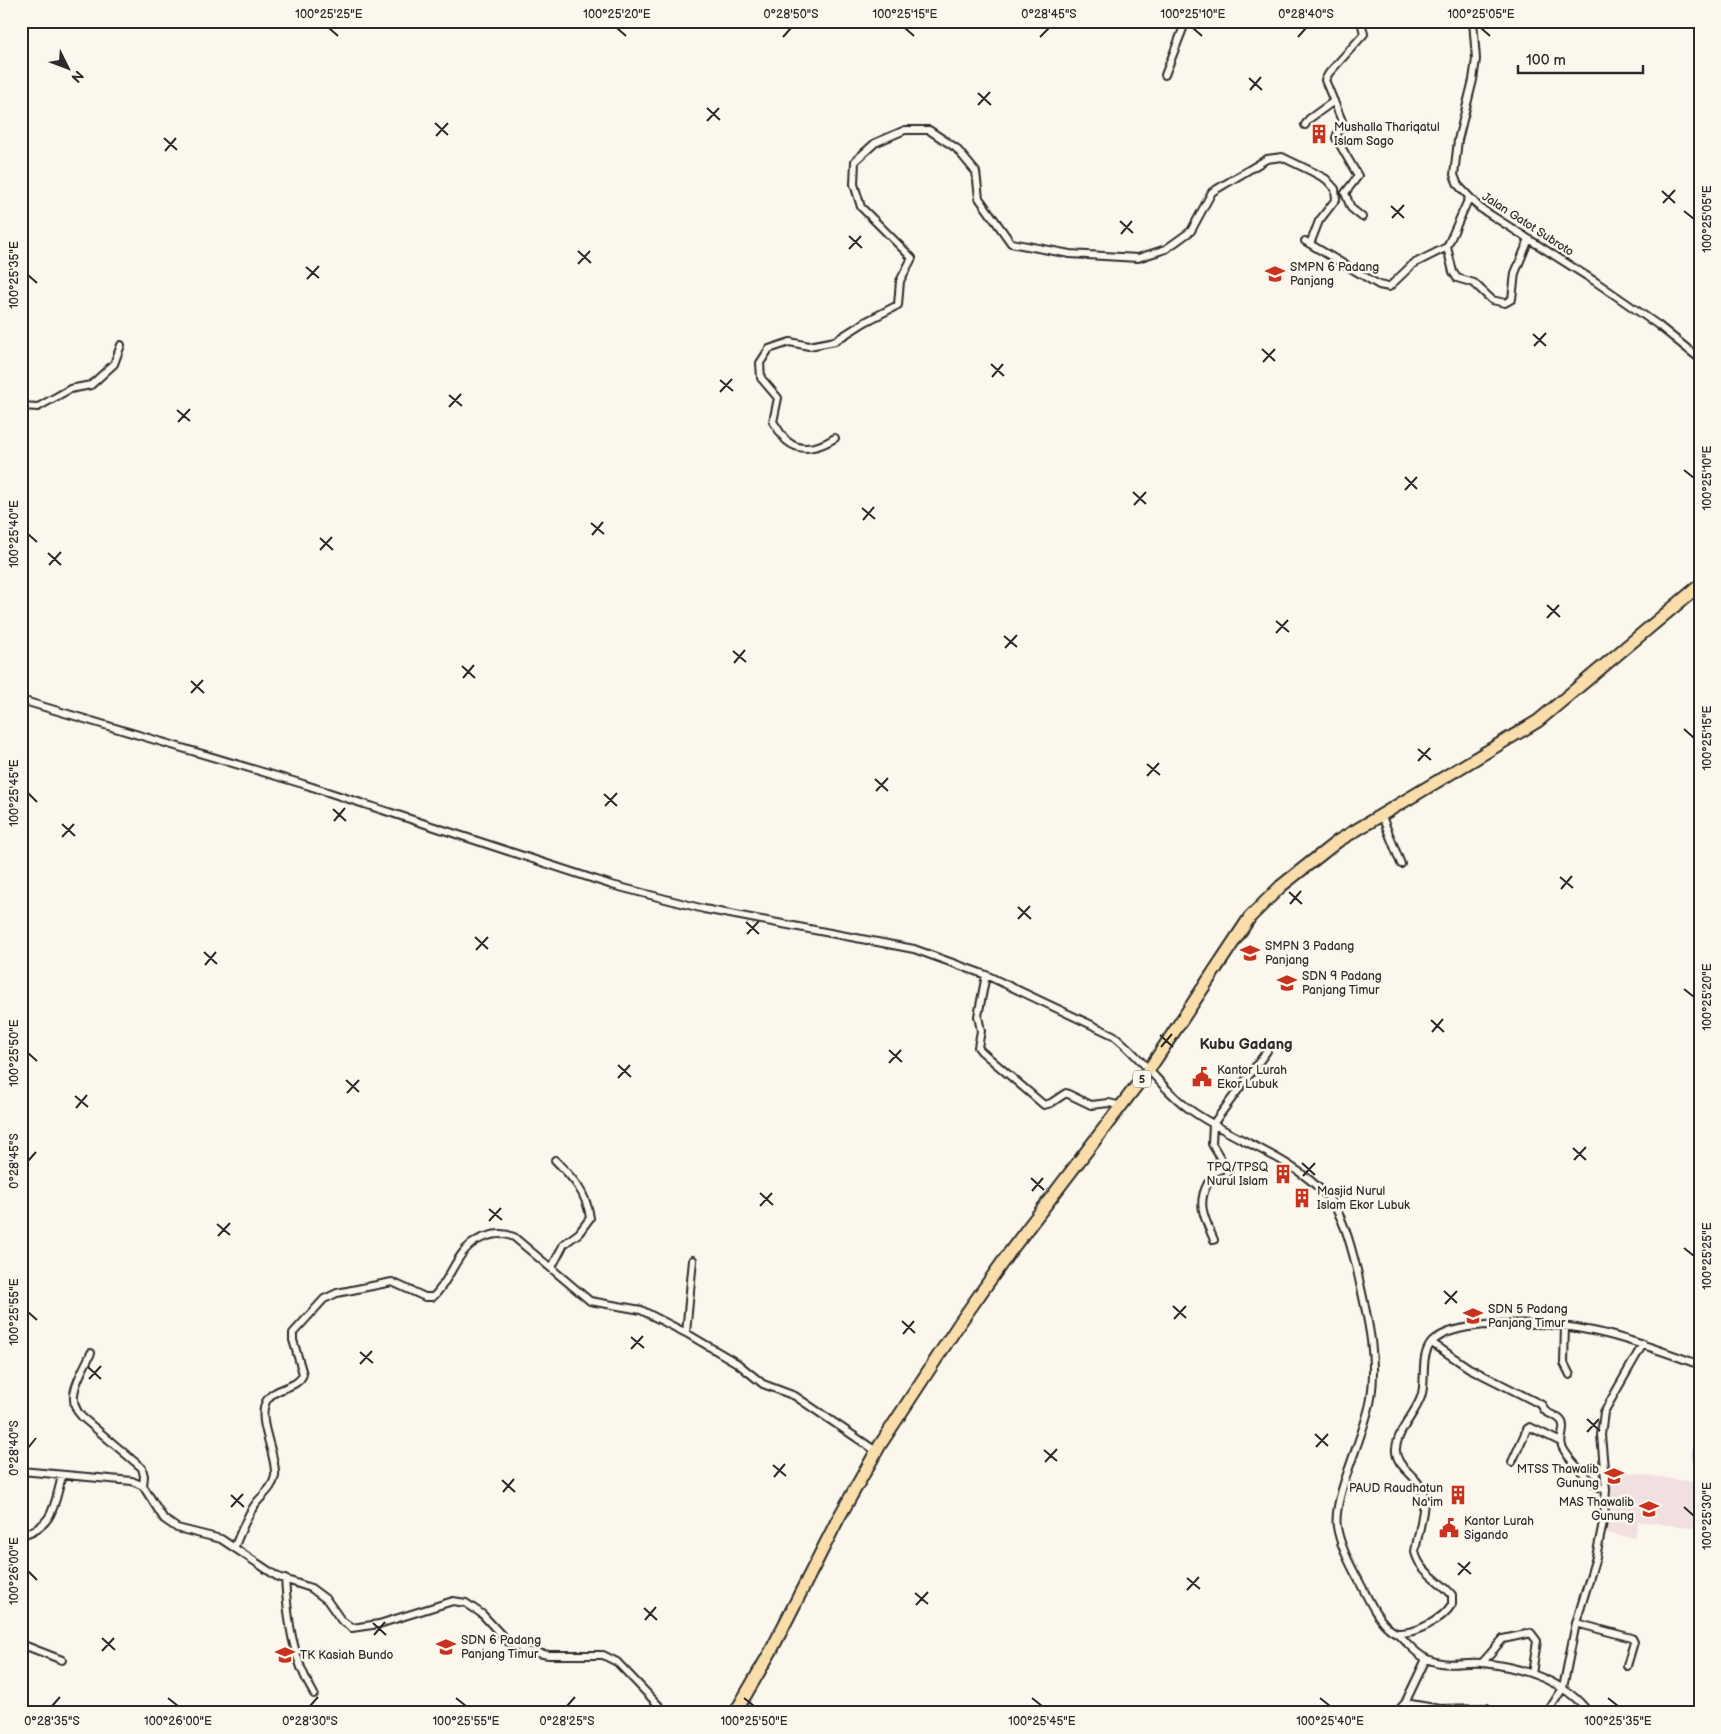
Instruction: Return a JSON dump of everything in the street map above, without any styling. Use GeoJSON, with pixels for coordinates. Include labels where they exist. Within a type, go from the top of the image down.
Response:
{"type":"FeatureCollection","features":[{"type":"Feature","properties":{"kind":"highway","name":"5"},"geometry":{"type":"LineString","coordinates":[[735,1713],[771,1651],[838,1519],[876,1451],[959,1324],[1009,1253],[1150,1068],[1250,917],[1265,900],[1338,842],[1381,814],[1538,721],[1700,585]]}},
{"type":"Feature","properties":{"kind":"street"},"geometry":{"type":"LineString","coordinates":[[1165,75],[1186,21]]}},
{"type":"Feature","properties":{"kind":"street"},"geometry":{"type":"LineString","coordinates":[[1361,21],[1364,34],[1326,76],[1325,80],[1342,121],[1336,138],[1358,176],[1345,193],[1351,208],[1362,217]]}},
{"type":"Feature","properties":{"kind":"street","name":"Jalan Gatot Subroto"},"geometry":{"type":"LineString","coordinates":[[1473,21],[1476,59],[1473,80],[1458,140],[1454,175],[1458,186],[1469,198],[1506,226],[1596,282],[1658,325],[1700,359]]}},
{"type":"Feature","properties":{"kind":"street"},"geometry":{"type":"LineString","coordinates":[[1305,125],[1334,101]]}},
{"type":"Feature","properties":{"kind":"street"},"geometry":{"type":"LineString","coordinates":[[836,438],[820,447],[803,448],[788,442],[773,422],[778,398],[761,378],[760,363],[769,349],[790,342],[809,346],[835,341],[865,322],[898,305],[900,281],[912,258],[861,207],[854,184],[855,161],[876,143],[905,130],[930,130],[956,148],[976,172],[979,198],[1011,243],[1019,245],[1070,254],[1138,258],[1166,249],[1191,231],[1212,192],[1266,159],[1282,157],[1326,180],[1334,189],[1336,199],[1319,221],[1308,243],[1385,287],[1394,283],[1413,264],[1447,247]]}},
{"type":"Feature","properties":{"kind":"street"},"geometry":{"type":"LineString","coordinates":[[1469,198],[1447,247],[1453,272],[1457,278],[1474,283],[1492,300],[1505,303],[1512,299],[1515,273],[1529,239]]}},
{"type":"Feature","properties":{"kind":"street"},"geometry":{"type":"LineString","coordinates":[[21,406],[38,407],[70,389],[91,385],[114,364],[121,345]]}},
{"type":"Feature","properties":{"kind":"street"},"geometry":{"type":"LineString","coordinates":[[21,700],[303,784],[612,885],[704,909],[914,949],[986,975],[1113,1034],[1150,1068],[1179,1100],[1213,1124],[1285,1163],[1309,1180],[1328,1196],[1339,1215],[1354,1259],[1369,1326],[1373,1353],[1373,1381],[1364,1427],[1337,1511],[1337,1526],[1356,1577],[1381,1619],[1411,1648],[1426,1658],[1456,1665],[1482,1663],[1532,1674],[1563,1688],[1589,1713]]}},
{"type":"Feature","properties":{"kind":"street"},"geometry":{"type":"LineString","coordinates":[[1381,814],[1401,864]]}},
{"type":"Feature","properties":{"kind":"street"},"geometry":{"type":"LineString","coordinates":[[986,975],[978,1018],[980,1031],[978,1047],[981,1051],[1044,1105],[1049,1104],[1066,1093],[1094,1106],[1109,1103],[1122,1106]]}},
{"type":"Feature","properties":{"kind":"street"},"geometry":{"type":"LineString","coordinates":[[1214,1240],[1200,1202],[1208,1183],[1226,1176],[1228,1172],[1212,1144],[1213,1124],[1267,1051]]}},
{"type":"Feature","properties":{"kind":"street"},"geometry":{"type":"LineString","coordinates":[[552,1267],[564,1244],[579,1233],[590,1218],[588,1206],[578,1184],[555,1160]]}},
{"type":"Feature","properties":{"kind":"street"},"geometry":{"type":"LineString","coordinates":[[234,1546],[253,1507],[269,1490],[275,1478],[264,1414],[265,1402],[273,1393],[302,1378],[303,1370],[293,1340],[293,1333],[324,1298],[336,1293],[392,1282],[425,1298],[433,1297],[466,1247],[479,1238],[496,1234],[506,1234],[514,1237],[552,1267],[590,1301],[647,1312],[742,1367],[763,1384],[796,1396],[876,1451]]}},
{"type":"Feature","properties":{"kind":"street"},"geometry":{"type":"LineString","coordinates":[[686,1333],[693,1260]]}},
{"type":"Feature","properties":{"kind":"street"},"geometry":{"type":"LineString","coordinates":[[1397,1633],[1417,1630],[1445,1612],[1452,1604],[1452,1595],[1429,1576],[1417,1559],[1415,1552],[1423,1492],[1417,1482],[1399,1462],[1395,1451],[1398,1438],[1420,1400],[1424,1389],[1426,1353],[1432,1342],[1443,1335],[1475,1326],[1538,1322],[1605,1333],[1643,1344],[1700,1365]]}},
{"type":"Feature","properties":{"kind":"street"},"geometry":{"type":"LineString","coordinates":[[1566,1326],[1564,1363],[1570,1375]]}},
{"type":"Feature","properties":{"kind":"street"},"geometry":{"type":"LineString","coordinates":[[1432,1342],[1469,1368],[1542,1405],[1545,1412],[1558,1418],[1562,1422],[1561,1442],[1564,1449],[1591,1481],[1606,1490]]}},
{"type":"Feature","properties":{"kind":"street"},"geometry":{"type":"LineString","coordinates":[[1547,1713],[1563,1688],[1576,1623],[1596,1558],[1604,1517],[1606,1490],[1600,1435],[1604,1412],[1643,1344]]}},
{"type":"Feature","properties":{"kind":"street"},"geometry":{"type":"LineString","coordinates":[[91,1353],[74,1391],[74,1407],[82,1417],[142,1468],[144,1476],[143,1486]]}},
{"type":"Feature","properties":{"kind":"street"},"geometry":{"type":"LineString","coordinates":[[1700,1418],[1698,1447],[1700,1471]]}},
{"type":"Feature","properties":{"kind":"street"},"geometry":{"type":"LineString","coordinates":[[1512,1462],[1527,1429],[1530,1427],[1561,1442]]}},
{"type":"Feature","properties":{"kind":"street"},"geometry":{"type":"LineString","coordinates":[[21,1471],[132,1481],[143,1486],[164,1519],[177,1528],[221,1539],[278,1577],[311,1588],[327,1600],[341,1620],[352,1628],[379,1624],[453,1601],[466,1603],[482,1614],[507,1641],[526,1651],[549,1655],[603,1655],[617,1662],[666,1713]]}},
{"type":"Feature","properties":{"kind":"street"},"geometry":{"type":"LineString","coordinates":[[21,1535],[41,1528],[51,1516],[62,1476]]}},
{"type":"Feature","properties":{"kind":"street"},"geometry":{"type":"LineString","coordinates":[[285,1579],[292,1643],[301,1671],[314,1694]]}},
{"type":"Feature","properties":{"kind":"street"},"geometry":{"type":"LineString","coordinates":[[1576,1623],[1632,1638],[1634,1642],[1628,1666]]}},
{"type":"Feature","properties":{"kind":"street"},"geometry":{"type":"LineString","coordinates":[[1482,1663],[1503,1639],[1531,1633],[1537,1641],[1532,1674]]}},
{"type":"Feature","properties":{"kind":"street"},"geometry":{"type":"LineString","coordinates":[[21,1644],[62,1660]]}},
{"type":"Feature","properties":{"kind":"street"},"geometry":{"type":"LineString","coordinates":[[1396,1713],[1405,1703],[1426,1658]]}},
{"type":"Feature","properties":{"kind":"street"},"geometry":{"type":"LineString","coordinates":[[1405,1703],[1440,1709],[1487,1708],[1493,1713]]}},
{"type":"Feature","properties":{"kind":"shaded area"},"geometry":{"type":"Polygon","coordinates":[[[1613,1470],[1700,1483],[1700,1529],[1638,1521],[1635,1538],[1604,1533],[1613,1470]]]}},
{"type":"Feature","properties":{"kind":"place","name":"Mushalla Thariqatul Islam Sago"},"geometry":{"type":"Point","coordinates":[1319,134]}},
{"type":"Feature","properties":{"kind":"place","name":"SMPN 6 Padang Panjang"},"geometry":{"type":"Point","coordinates":[1275,274]}},
{"type":"Feature","properties":{"kind":"place","name":"SMPN 3 Padang Panjang"},"geometry":{"type":"Point","coordinates":[1250,953]}},
{"type":"Feature","properties":{"kind":"place","name":"SDN 9 Padang Panjang Timur"},"geometry":{"type":"Point","coordinates":[1287,983]}},
{"type":"Feature","properties":{"kind":"place","name":"Kantor Lurah Ekor Lubuk"},"geometry":{"type":"Point","coordinates":[1202,1077]}},
{"type":"Feature","properties":{"kind":"place","name":"TPQ/TPSQ Nurul Islam"},"geometry":{"type":"Point","coordinates":[1283,1174]}},
{"type":"Feature","properties":{"kind":"place","name":"Masjid Nurul Islam Ekor Lubuk"},"geometry":{"type":"Point","coordinates":[1302,1198]}},
{"type":"Feature","properties":{"kind":"place","name":"SDN 5 Padang Panjang Timur"},"geometry":{"type":"Point","coordinates":[1473,1316]}},
{"type":"Feature","properties":{"kind":"place","name":"MTSS Thawalib Gunung"},"geometry":{"type":"Point","coordinates":[1614,1476]}},
{"type":"Feature","properties":{"kind":"place","name":"PAUD Raudhatun Na'im"},"geometry":{"type":"Point","coordinates":[1458,1495]}},
{"type":"Feature","properties":{"kind":"place","name":"MAS Thawalib Gunung"},"geometry":{"type":"Point","coordinates":[1649,1509]}},
{"type":"Feature","properties":{"kind":"place","name":"Kantor Lurah Sigando"},"geometry":{"type":"Point","coordinates":[1449,1528]}},
{"type":"Feature","properties":{"kind":"place","name":"SDN 6 Padang Panjang Timur"},"geometry":{"type":"Point","coordinates":[446,1647]}},
{"type":"Feature","properties":{"kind":"place","name":"TK Kasiah Bundo"},"geometry":{"type":"Point","coordinates":[285,1655]}},
{"type":"Feature","properties":{"kind":"district","name":"Kubu Gadang"},"geometry":{"type":"Point","coordinates":[1246,1044]}}]}
